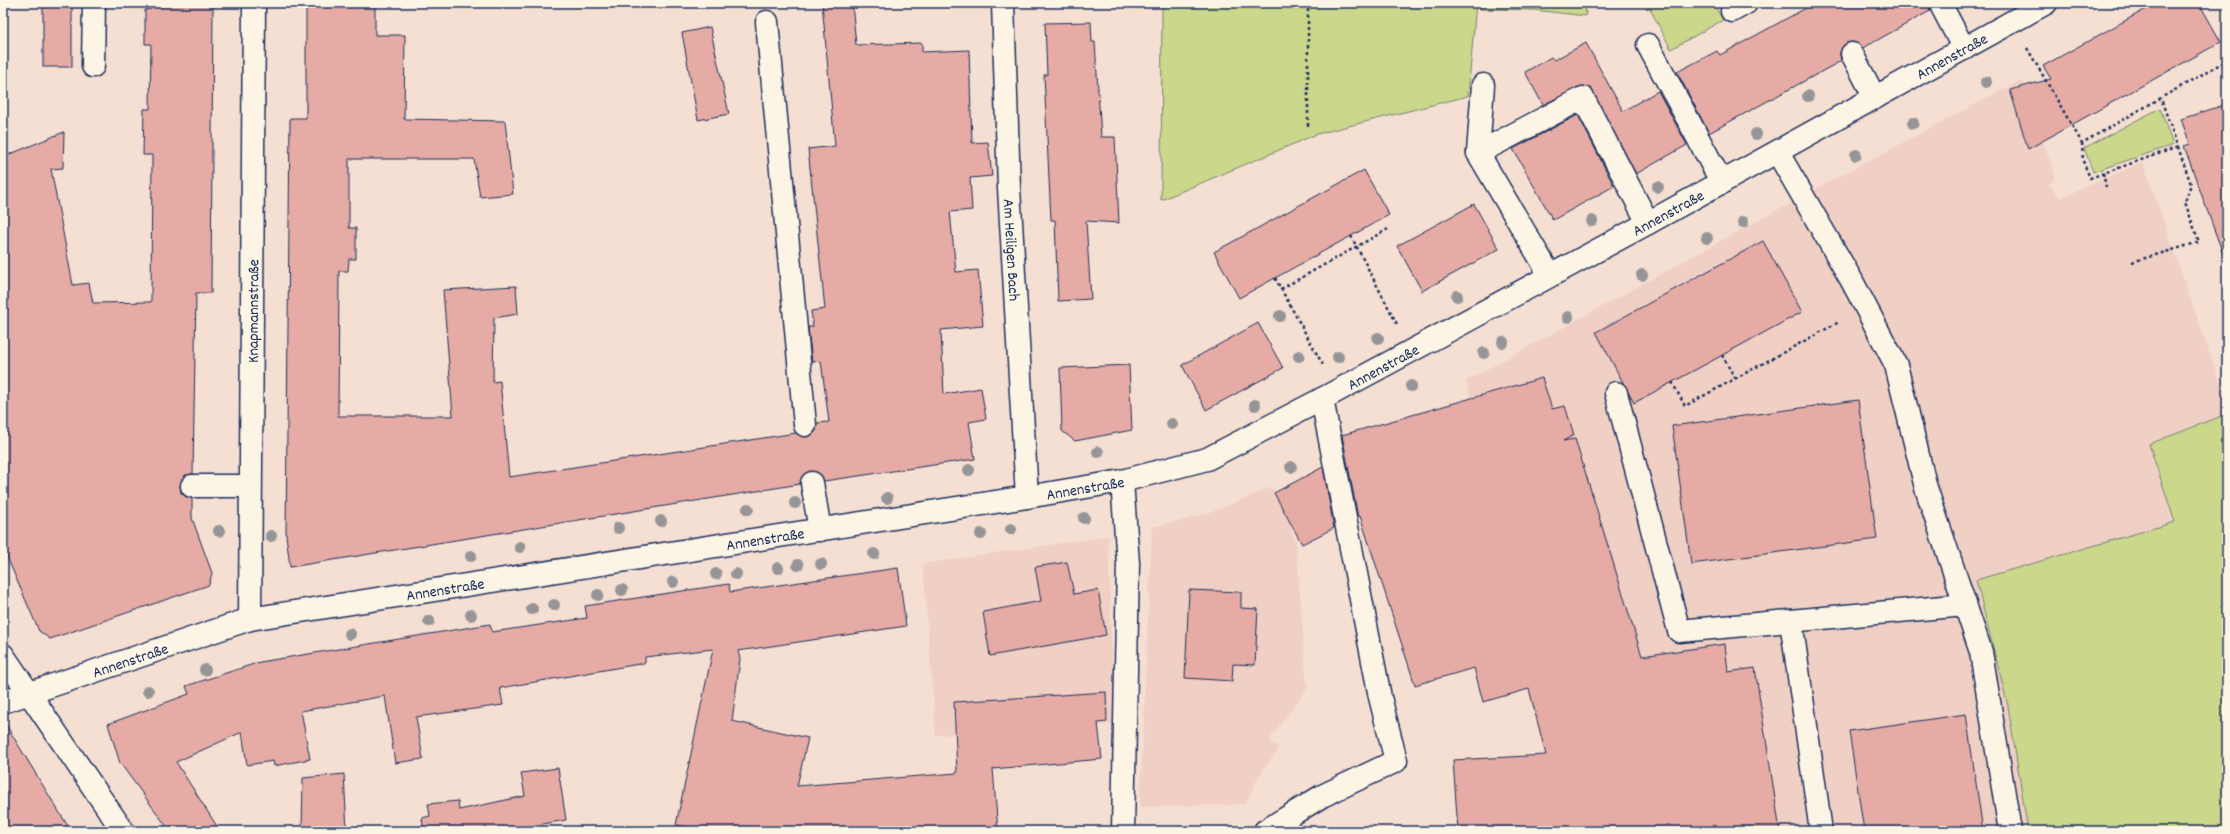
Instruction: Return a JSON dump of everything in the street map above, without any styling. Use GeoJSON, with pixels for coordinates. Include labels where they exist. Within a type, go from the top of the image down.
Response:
{"type":"FeatureCollection","features":[{"type":"Feature","properties":{"kind":"street"},"geometry":{"type":"LineString","coordinates":[[93,66],[94,3]]}},
{"type":"Feature","properties":{"kind":"street","name":"Knapmannstraße"},"geometry":{"type":"LineString","coordinates":[[250,619],[254,3]]}},
{"type":"Feature","properties":{"kind":"street","name":"Am Heiligen Bach"},"geometry":{"type":"LineString","coordinates":[[1003,3],[1009,188],[1027,497]]}},
{"type":"Feature","properties":{"kind":"street","name":"Annenstraße"},"geometry":{"type":"LineString","coordinates":[[3,702],[250,619],[1027,497],[1122,481],[1207,458],[1330,395],[1778,153],[2046,3]]}},
{"type":"Feature","properties":{"kind":"street"},"geometry":{"type":"LineString","coordinates":[[1941,6],[1964,49]]}},
{"type":"Feature","properties":{"kind":"street"},"geometry":{"type":"LineString","coordinates":[[767,22],[805,425]]}},
{"type":"Feature","properties":{"kind":"street"},"geometry":{"type":"LineString","coordinates":[[1648,45],[1722,183]]}},
{"type":"Feature","properties":{"kind":"street"},"geometry":{"type":"LineString","coordinates":[[1852,54],[1875,98]]}},
{"type":"Feature","properties":{"kind":"street"},"geometry":{"type":"LineString","coordinates":[[1484,85],[1478,153],[1550,275]]}},
{"type":"Feature","properties":{"kind":"street"},"geometry":{"type":"LineString","coordinates":[[1478,153],[1583,98],[1648,223]]}},
{"type":"Feature","properties":{"kind":"street"},"geometry":{"type":"LineString","coordinates":[[1778,153],[1866,307],[1896,365],[1926,488],[1981,652],[2010,831]]}},
{"type":"Feature","properties":{"kind":"street"},"geometry":{"type":"LineString","coordinates":[[1616,393],[1678,631],[1965,605]]}},
{"type":"Feature","properties":{"kind":"street"},"geometry":{"type":"LineString","coordinates":[[1265,831],[1322,796],[1396,761],[1380,697],[1330,395]]}},
{"type":"Feature","properties":{"kind":"street"},"geometry":{"type":"LineString","coordinates":[[1122,481],[1128,563],[1123,831]]}},
{"type":"Feature","properties":{"kind":"street"},"geometry":{"type":"LineString","coordinates":[[812,483],[820,530]]}},
{"type":"Feature","properties":{"kind":"street"},"geometry":{"type":"LineString","coordinates":[[192,486],[250,486]]}},
{"type":"Feature","properties":{"kind":"street"},"geometry":{"type":"LineString","coordinates":[[1791,620],[1821,831]]}},
{"type":"Feature","properties":{"kind":"street"},"geometry":{"type":"LineString","coordinates":[[3,655],[28,694],[123,831]]}},
{"type":"Feature","properties":{"kind":"path"},"geometry":{"type":"LineString","coordinates":[[1308,3],[1308,129]]}},
{"type":"Feature","properties":{"kind":"path"},"geometry":{"type":"LineString","coordinates":[[2012,22],[2082,143],[2083,161],[2090,178],[2178,147]]}},
{"type":"Feature","properties":{"kind":"path"},"geometry":{"type":"LineString","coordinates":[[2082,143],[2222,63]]}},
{"type":"Feature","properties":{"kind":"path"},"geometry":{"type":"LineString","coordinates":[[2132,262],[2199,242],[2186,202],[2190,184],[2161,98]]}},
{"type":"Feature","properties":{"kind":"path"},"geometry":{"type":"LineString","coordinates":[[2103,173],[2106,187]]}},
{"type":"Feature","properties":{"kind":"path"},"geometry":{"type":"LineString","coordinates":[[1280,289],[1388,229]]}},
{"type":"Feature","properties":{"kind":"path"},"geometry":{"type":"LineString","coordinates":[[1351,236],[1410,351]]}},
{"type":"Feature","properties":{"kind":"path"},"geometry":{"type":"LineString","coordinates":[[1275,278],[1330,395]]}},
{"type":"Feature","properties":{"kind":"path"},"geometry":{"type":"LineString","coordinates":[[1672,382],[1685,406],[1866,307]]}},
{"type":"Feature","properties":{"kind":"path"},"geometry":{"type":"LineString","coordinates":[[1722,355],[1735,378]]}},
{"type":"Feature","properties":{"kind":"shaded area"},"geometry":{"type":"Polygon","coordinates":[[[2022,81],[2056,178],[2048,184],[2060,198],[2143,162],[2227,404],[2227,414],[2149,444],[2175,522],[2227,831],[1592,831],[1553,682],[1466,381],[1823,185],[2022,81]]]}},
{"type":"Feature","properties":{"kind":"shaded area"},"geometry":{"type":"Polygon","coordinates":[[[1272,487],[1294,530],[1291,533],[1296,541],[1307,688],[1269,740],[1279,748],[1259,775],[1245,804],[1140,807],[1152,527],[1181,521],[1217,510],[1272,487]]]}},
{"type":"Feature","properties":{"kind":"shaded area"},"geometry":{"type":"Polygon","coordinates":[[[1108,536],[1114,724],[936,735],[923,564],[1108,536]]]}},
{"type":"Feature","properties":{"kind":"green space"},"geometry":{"type":"Polygon","coordinates":[[[1162,3],[1476,3],[1468,96],[1317,134],[1161,200],[1162,3]]]}},
{"type":"Feature","properties":{"kind":"green space"},"geometry":{"type":"Polygon","coordinates":[[[1481,3],[1585,3],[1586,16],[1534,10],[1480,9],[1481,3]]]}},
{"type":"Feature","properties":{"kind":"green space"},"geometry":{"type":"Polygon","coordinates":[[[1647,3],[1713,3],[1723,20],[1671,49],[1647,3]]]}},
{"type":"Feature","properties":{"kind":"green space"},"geometry":{"type":"Polygon","coordinates":[[[2160,108],[2173,145],[2093,172],[2084,148],[2160,108]]]}},
{"type":"Feature","properties":{"kind":"green space"},"geometry":{"type":"Polygon","coordinates":[[[2227,414],[2227,831],[2028,831],[2008,706],[1976,580],[2175,522],[2149,444],[2227,414]]]}},
{"type":"Feature","properties":{"kind":"building"},"geometry":{"type":"Polygon","coordinates":[[[43,3],[72,3],[72,67],[43,67],[43,3]]]}},
{"type":"Feature","properties":{"kind":"building"},"geometry":{"type":"Polygon","coordinates":[[[151,3],[213,3],[211,293],[196,293],[193,474],[185,475],[180,486],[181,493],[186,497],[192,498],[192,518],[212,573],[209,585],[50,639],[39,631],[3,548],[3,157],[64,132],[63,168],[51,169],[73,285],[89,283],[93,303],[151,302],[152,155],[143,155],[144,109],[150,109],[151,44],[145,44],[145,10],[151,9],[151,3]]]}},
{"type":"Feature","properties":{"kind":"building"},"geometry":{"type":"Polygon","coordinates":[[[306,3],[375,3],[375,35],[405,35],[404,119],[505,121],[513,194],[480,197],[474,159],[349,159],[349,228],[356,228],[356,259],[349,259],[348,271],[339,271],[338,416],[453,416],[443,290],[516,286],[518,314],[494,318],[493,382],[500,381],[509,477],[796,433],[807,437],[816,431],[817,423],[829,422],[821,361],[812,362],[808,327],[813,327],[811,311],[825,309],[808,149],[835,146],[822,3],[852,3],[856,45],[922,43],[922,52],[969,50],[972,143],[988,142],[992,176],[970,178],[972,210],[950,212],[956,272],[978,270],[983,326],[941,330],[944,394],[981,388],[986,419],[969,422],[975,459],[824,481],[821,475],[810,471],[804,474],[800,484],[290,567],[286,535],[290,118],[306,118],[306,3]]]}},
{"type":"Feature","properties":{"kind":"building"},"geometry":{"type":"Polygon","coordinates":[[[1815,3],[1929,3],[1930,11],[1863,48],[1853,42],[1846,43],[1840,53],[1841,61],[1709,133],[1677,72],[1717,51],[1720,55],[1815,3]]]}},
{"type":"Feature","properties":{"kind":"building"},"geometry":{"type":"Polygon","coordinates":[[[2157,3],[2199,3],[2221,42],[2028,149],[2010,90],[2051,79],[2043,66],[2157,3]]]}},
{"type":"Feature","properties":{"kind":"building"},"geometry":{"type":"Polygon","coordinates":[[[1091,22],[1092,42],[1095,42],[1101,137],[1115,137],[1119,223],[1086,221],[1091,299],[1058,301],[1055,220],[1051,220],[1044,75],[1047,75],[1045,23],[1091,22]]]}},
{"type":"Feature","properties":{"kind":"building"},"geometry":{"type":"Polygon","coordinates":[[[710,27],[729,114],[698,120],[682,33],[710,27]]]}},
{"type":"Feature","properties":{"kind":"building"},"geometry":{"type":"Polygon","coordinates":[[[1586,43],[1623,111],[1658,91],[1687,145],[1636,174],[1590,88],[1584,86],[1578,87],[1543,105],[1525,72],[1551,57],[1554,60],[1586,43]]]}},
{"type":"Feature","properties":{"kind":"building"},"geometry":{"type":"Polygon","coordinates":[[[2227,104],[2227,254],[2223,254],[2184,146],[2190,144],[2181,119],[2227,104]]]}},
{"type":"Feature","properties":{"kind":"building"},"geometry":{"type":"Polygon","coordinates":[[[1578,115],[1614,186],[1553,220],[1513,149],[1578,115]]]}},
{"type":"Feature","properties":{"kind":"building"},"geometry":{"type":"Polygon","coordinates":[[[1364,170],[1389,215],[1239,298],[1214,252],[1364,170]]]}},
{"type":"Feature","properties":{"kind":"building"},"geometry":{"type":"Polygon","coordinates":[[[1474,204],[1499,249],[1422,291],[1397,246],[1474,204]]]}},
{"type":"Feature","properties":{"kind":"building"},"geometry":{"type":"Polygon","coordinates":[[[1763,241],[1802,312],[1634,403],[1596,332],[1763,241]]]}},
{"type":"Feature","properties":{"kind":"building"},"geometry":{"type":"Polygon","coordinates":[[[1258,323],[1283,368],[1206,410],[1182,365],[1258,323]]]}},
{"type":"Feature","properties":{"kind":"building"},"geometry":{"type":"Polygon","coordinates":[[[1129,365],[1132,430],[1075,441],[1062,431],[1060,368],[1129,365]]]}},
{"type":"Feature","properties":{"kind":"building"},"geometry":{"type":"Polygon","coordinates":[[[1542,378],[1552,409],[1565,406],[1574,435],[1563,441],[1575,439],[1642,656],[1725,644],[1728,672],[1755,668],[1780,831],[1458,831],[1453,760],[1546,755],[1529,689],[1483,702],[1474,668],[1415,685],[1360,516],[1358,517],[1342,435],[1542,378]]]}},
{"type":"Feature","properties":{"kind":"building"},"geometry":{"type":"Polygon","coordinates":[[[1858,400],[1877,539],[1691,564],[1672,426],[1858,400]]]}},
{"type":"Feature","properties":{"kind":"building"},"geometry":{"type":"Polygon","coordinates":[[[1323,467],[1334,528],[1302,544],[1274,493],[1323,467]]]}},
{"type":"Feature","properties":{"kind":"building"},"geometry":{"type":"Polygon","coordinates":[[[1067,562],[1074,594],[1098,590],[1106,635],[990,656],[983,612],[1041,601],[1035,567],[1067,562]]]}},
{"type":"Feature","properties":{"kind":"building"},"geometry":{"type":"Polygon","coordinates":[[[898,568],[906,626],[738,651],[740,659],[732,721],[808,738],[797,786],[957,773],[954,702],[1106,692],[1107,722],[1098,723],[1102,759],[993,769],[998,831],[719,831],[676,825],[713,649],[645,657],[645,663],[500,688],[503,705],[416,717],[423,759],[395,763],[385,696],[301,711],[310,759],[274,766],[273,761],[247,765],[242,732],[176,762],[220,831],[170,831],[120,763],[108,724],[189,694],[186,686],[260,662],[490,624],[492,632],[587,618],[585,606],[695,589],[729,584],[730,592],[898,568]]]}},
{"type":"Feature","properties":{"kind":"building"},"geometry":{"type":"Polygon","coordinates":[[[1189,590],[1241,592],[1241,608],[1258,609],[1255,665],[1233,664],[1232,681],[1185,678],[1189,590]]]}},
{"type":"Feature","properties":{"kind":"building"},"geometry":{"type":"Polygon","coordinates":[[[1966,714],[1983,831],[1864,831],[1849,731],[1966,714]]]}},
{"type":"Feature","properties":{"kind":"building"},"geometry":{"type":"Polygon","coordinates":[[[3,720],[53,802],[71,831],[3,831],[3,720]]]}},
{"type":"Feature","properties":{"kind":"building"},"geometry":{"type":"Polygon","coordinates":[[[558,768],[566,820],[525,827],[525,831],[424,831],[422,818],[430,816],[428,804],[458,801],[459,810],[525,796],[521,773],[558,768]]]}},
{"type":"Feature","properties":{"kind":"building"},"geometry":{"type":"Polygon","coordinates":[[[344,774],[347,831],[302,831],[303,778],[344,774]]]}}]}
